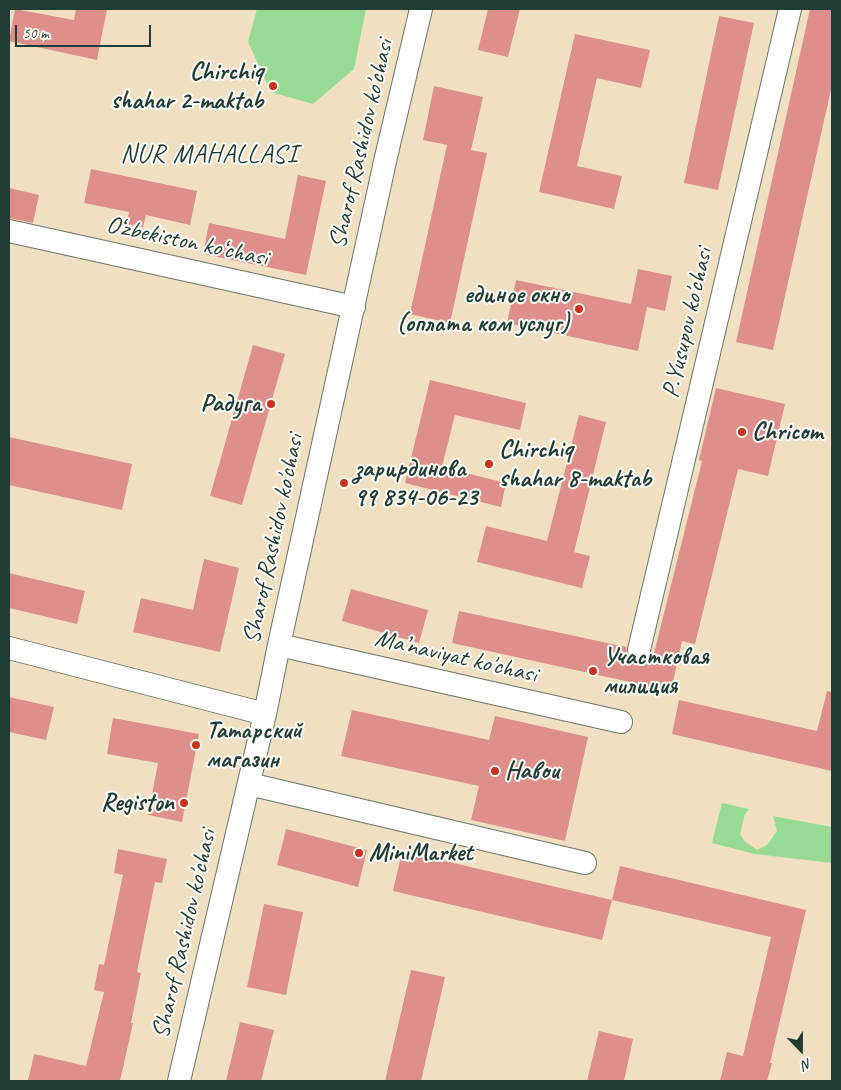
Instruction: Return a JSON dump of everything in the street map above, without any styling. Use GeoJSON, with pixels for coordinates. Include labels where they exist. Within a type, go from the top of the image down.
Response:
{"type":"FeatureCollection","features":[{"type":"Feature","properties":{"kind":"street","name":"Sharof Rashidov ko'chasi"},"geometry":{"type":"LineString","coordinates":[[179,1081],[266,714],[279,645],[386,157],[422,9]]}},
{"type":"Feature","properties":{"kind":"street","name":"P.Yusupov ko'chasi"},"geometry":{"type":"LineString","coordinates":[[639,650],[790,9]]}},
{"type":"Feature","properties":{"kind":"street","name":"O‘zbekiston ko‘chasi"},"geometry":{"type":"LineString","coordinates":[[9,231],[354,307]]}},
{"type":"Feature","properties":{"kind":"street","name":"Ma’naviyat ko'chasi"},"geometry":{"type":"LineString","coordinates":[[279,645],[621,722]]}},
{"type":"Feature","properties":{"kind":"street"},"geometry":{"type":"LineString","coordinates":[[9,648],[266,714]]}},
{"type":"Feature","properties":{"kind":"street"},"geometry":{"type":"LineString","coordinates":[[249,784],[585,863]]}},
{"type":"Feature","properties":{"kind":"green space"},"geometry":{"type":"Polygon","coordinates":[[[257,9],[366,9],[354,69],[313,104],[271,92],[248,42],[257,9]]]}},
{"type":"Feature","properties":{"kind":"green space"},"geometry":{"type":"Polygon","coordinates":[[[722,803],[749,809],[745,814],[740,834],[744,841],[757,850],[767,845],[777,831],[773,816],[832,827],[832,863],[755,854],[712,843],[722,803]]]}},
{"type":"Feature","properties":{"kind":"building"},"geometry":{"type":"Polygon","coordinates":[[[15,9],[74,20],[76,9],[107,9],[97,60],[9,41],[15,9]]]}},
{"type":"Feature","properties":{"kind":"building"},"geometry":{"type":"Polygon","coordinates":[[[488,9],[520,9],[508,57],[478,50],[488,9]]]}},
{"type":"Feature","properties":{"kind":"building"},"geometry":{"type":"Polygon","coordinates":[[[810,9],[832,9],[832,85],[773,350],[736,342],[810,9]]]}},
{"type":"Feature","properties":{"kind":"building"},"geometry":{"type":"Polygon","coordinates":[[[719,16],[754,23],[718,190],[684,183],[719,16]]]}},
{"type":"Feature","properties":{"kind":"building"},"geometry":{"type":"Polygon","coordinates":[[[575,34],[650,50],[641,88],[597,78],[577,166],[622,176],[614,209],[539,192],[575,34]]]}},
{"type":"Feature","properties":{"kind":"building"},"geometry":{"type":"Polygon","coordinates":[[[434,86],[483,97],[471,150],[487,153],[450,323],[410,314],[447,145],[423,140],[434,86]]]}},
{"type":"Feature","properties":{"kind":"building"},"geometry":{"type":"Polygon","coordinates":[[[91,169],[197,191],[190,225],[146,215],[143,227],[127,224],[129,212],[84,203],[91,169]]]}},
{"type":"Feature","properties":{"kind":"building"},"geometry":{"type":"Polygon","coordinates":[[[298,175],[326,181],[306,275],[203,254],[209,223],[285,239],[298,175]]]}},
{"type":"Feature","properties":{"kind":"building"},"geometry":{"type":"Polygon","coordinates":[[[9,188],[39,195],[33,223],[9,218],[9,188]]]}},
{"type":"Feature","properties":{"kind":"building","name":"единое окно (оплата ком услуг)"},"geometry":{"type":"Polygon","coordinates":[[[638,269],[672,276],[665,311],[647,307],[638,351],[507,323],[516,280],[631,304],[638,269]]]}},
{"type":"Feature","properties":{"kind":"building"},"geometry":{"type":"Polygon","coordinates":[[[253,345],[285,354],[242,505],[210,496],[253,345]]]}},
{"type":"Feature","properties":{"kind":"building"},"geometry":{"type":"Polygon","coordinates":[[[430,380],[526,403],[520,430],[455,415],[442,467],[506,483],[501,507],[405,483],[430,380]]]}},
{"type":"Feature","properties":{"kind":"building"},"geometry":{"type":"Polygon","coordinates":[[[716,388],[785,404],[768,476],[738,469],[695,644],[682,641],[671,691],[452,643],[459,611],[626,647],[630,660],[636,663],[642,663],[648,659],[654,653],[702,461],[699,460],[716,388]]]}},
{"type":"Feature","properties":{"kind":"building"},"geometry":{"type":"Polygon","coordinates":[[[579,415],[606,422],[574,552],[590,556],[582,588],[477,562],[486,526],[547,541],[579,415]]]}},
{"type":"Feature","properties":{"kind":"building"},"geometry":{"type":"Polygon","coordinates":[[[9,437],[132,464],[122,510],[9,485],[9,437]]]}},
{"type":"Feature","properties":{"kind":"building"},"geometry":{"type":"Polygon","coordinates":[[[204,559],[239,568],[220,652],[133,632],[141,598],[193,610],[204,559]]]}},
{"type":"Feature","properties":{"kind":"building"},"geometry":{"type":"Polygon","coordinates":[[[9,573],[85,591],[77,624],[9,608],[9,573]]]}},
{"type":"Feature","properties":{"kind":"building"},"geometry":{"type":"Polygon","coordinates":[[[351,589],[428,610],[419,643],[342,621],[351,589]]]}},
{"type":"Feature","properties":{"kind":"building"},"geometry":{"type":"Polygon","coordinates":[[[827,691],[832,692],[832,771],[672,734],[679,700],[817,731],[827,691]]]}},
{"type":"Feature","properties":{"kind":"building"},"geometry":{"type":"Polygon","coordinates":[[[9,697],[54,707],[46,740],[9,732],[9,697]]]}},
{"type":"Feature","properties":{"kind":"building","name":"Навои"},"geometry":{"type":"Polygon","coordinates":[[[352,710],[489,740],[495,716],[588,737],[565,841],[471,820],[479,786],[341,756],[352,710]]]}},
{"type":"Feature","properties":{"kind":"building"},"geometry":{"type":"Polygon","coordinates":[[[113,718],[199,734],[182,822],[148,815],[158,763],[107,754],[113,718]]]}},
{"type":"Feature","properties":{"kind":"building"},"geometry":{"type":"Polygon","coordinates":[[[286,829],[367,850],[358,887],[277,865],[286,829]]]}},
{"type":"Feature","properties":{"kind":"building"},"geometry":{"type":"Polygon","coordinates":[[[118,849],[167,859],[162,883],[155,882],[137,972],[141,973],[131,1023],[133,1023],[120,1081],[28,1081],[34,1054],[86,1066],[104,992],[94,990],[99,964],[104,965],[123,875],[114,873],[118,849]]]}},
{"type":"Feature","properties":{"kind":"building"},"geometry":{"type":"Polygon","coordinates":[[[402,851],[612,900],[602,940],[393,891],[402,851]]]}},
{"type":"Feature","properties":{"kind":"building"},"geometry":{"type":"Polygon","coordinates":[[[620,866],[806,910],[767,1081],[720,1081],[727,1052],[743,1056],[771,937],[612,900],[620,866]]]}},
{"type":"Feature","properties":{"kind":"building"},"geometry":{"type":"Polygon","coordinates":[[[264,904],[303,912],[286,995],[247,987],[264,904]]]}},
{"type":"Feature","properties":{"kind":"building"},"geometry":{"type":"Polygon","coordinates":[[[411,970],[445,977],[421,1081],[385,1081],[411,970]]]}},
{"type":"Feature","properties":{"kind":"building"},"geometry":{"type":"Polygon","coordinates":[[[240,1022],[274,1030],[261,1081],[226,1081],[240,1022]]]}},
{"type":"Feature","properties":{"kind":"building"},"geometry":{"type":"Polygon","coordinates":[[[599,1031],[633,1039],[624,1081],[587,1081],[599,1031]]]}},
{"type":"Feature","properties":{"kind":"place","name":"Chirchiq shahar 2-maktab"},"geometry":{"type":"Point","coordinates":[273,86]}},
{"type":"Feature","properties":{"kind":"place","name":"единое окно (оплата ком услуг)"},"geometry":{"type":"Point","coordinates":[579,309]}},
{"type":"Feature","properties":{"kind":"place","name":"Радуга"},"geometry":{"type":"Point","coordinates":[271,404]}},
{"type":"Feature","properties":{"kind":"place","name":"Chricom"},"geometry":{"type":"Point","coordinates":[742,432]}},
{"type":"Feature","properties":{"kind":"place","name":"Chirchiq shahar 8-maktab"},"geometry":{"type":"Point","coordinates":[489,464]}},
{"type":"Feature","properties":{"kind":"place","name":"зарирдинова 99 834-06-23"},"geometry":{"type":"Point","coordinates":[344,483]}},
{"type":"Feature","properties":{"kind":"place","name":"Участковая милиция"},"geometry":{"type":"Point","coordinates":[593,671]}},
{"type":"Feature","properties":{"kind":"place","name":"Татарский магазин"},"geometry":{"type":"Point","coordinates":[196,745]}},
{"type":"Feature","properties":{"kind":"place","name":"Навои"},"geometry":{"type":"Point","coordinates":[495,771]}},
{"type":"Feature","properties":{"kind":"place","name":"Registon"},"geometry":{"type":"Point","coordinates":[184,803]}},
{"type":"Feature","properties":{"kind":"place","name":"MiniMarket"},"geometry":{"type":"Point","coordinates":[359,853]}},
{"type":"Feature","properties":{"kind":"district","name":"NUR MAHALLASI"},"geometry":{"type":"Point","coordinates":[209,155]}}]}
